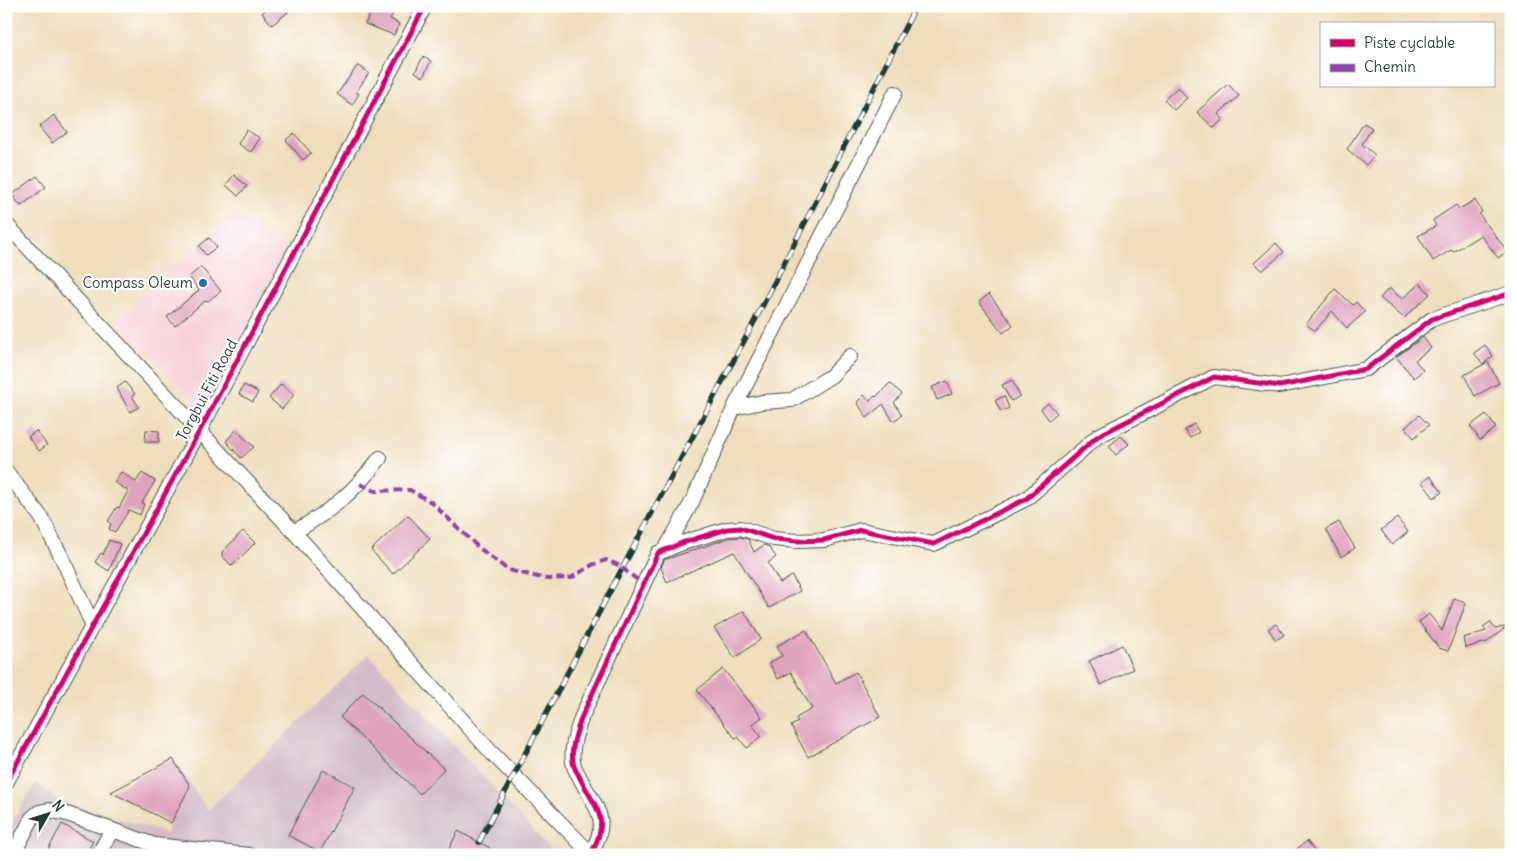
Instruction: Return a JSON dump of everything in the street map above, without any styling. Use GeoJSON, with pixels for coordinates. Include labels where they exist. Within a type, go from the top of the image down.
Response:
{"type":"FeatureCollection","features":[{"type":"Feature","properties":{"kind":"street","name":"Torgbui Fiti Road"},"geometry":{"type":"LineString","coordinates":[[6,783],[199,432],[425,6]]}},
{"type":"Feature","properties":{"kind":"street"},"geometry":{"type":"LineString","coordinates":[[665,550],[692,502],[734,408],[895,93]]}},
{"type":"Feature","properties":{"kind":"street"},"geometry":{"type":"LineString","coordinates":[[6,224],[294,532],[490,751],[591,854],[600,837],[602,824],[598,809],[574,765],[574,743],[582,716],[658,553],[727,529],[741,528],[774,539],[797,541],[824,540],[861,530],[934,544],[1026,499],[1098,436],[1214,377],[1280,386],[1366,369],[1432,320],[1511,293]]}},
{"type":"Feature","properties":{"kind":"street"},"geometry":{"type":"LineString","coordinates":[[734,408],[762,402],[792,400],[831,376],[850,356]]}},
{"type":"Feature","properties":{"kind":"street"},"geometry":{"type":"LineString","coordinates":[[294,532],[344,500],[360,484],[380,458]]}},
{"type":"Feature","properties":{"kind":"street"},"geometry":{"type":"LineString","coordinates":[[6,471],[41,517],[61,556],[92,626]]}},
{"type":"Feature","properties":{"kind":"street"},"geometry":{"type":"LineString","coordinates":[[13,855],[32,818],[39,812],[58,811],[112,830],[152,850],[249,855]]}},
{"type":"Feature","properties":{"kind":"street"},"geometry":{"type":"LineString","coordinates":[[98,855],[112,830]]}},
{"type":"Feature","properties":{"kind":"shaded area"},"geometry":{"type":"Polygon","coordinates":[[[235,214],[288,250],[201,409],[116,319],[235,214]]]}},
{"type":"Feature","properties":{"kind":"shaded area"},"geometry":{"type":"Polygon","coordinates":[[[369,654],[556,855],[6,855],[6,833],[36,782],[55,799],[166,833],[170,823],[111,792],[173,759],[208,810],[369,654]]]}},
{"type":"Feature","properties":{"kind":"building"},"geometry":{"type":"Polygon","coordinates":[[[270,6],[283,6],[288,12],[272,25],[262,13],[270,6]]]}},
{"type":"Feature","properties":{"kind":"building"},"geometry":{"type":"Polygon","coordinates":[[[374,6],[397,6],[390,19],[399,24],[394,35],[365,24],[374,6]]]}},
{"type":"Feature","properties":{"kind":"building"},"geometry":{"type":"Polygon","coordinates":[[[423,57],[431,61],[423,77],[415,72],[423,57]]]}},
{"type":"Feature","properties":{"kind":"building"},"geometry":{"type":"Polygon","coordinates":[[[358,65],[369,73],[356,92],[359,94],[352,105],[337,94],[358,65]]]}},
{"type":"Feature","properties":{"kind":"building"},"geometry":{"type":"Polygon","coordinates":[[[1228,84],[1239,96],[1218,114],[1223,119],[1214,128],[1197,112],[1228,84]]]}},
{"type":"Feature","properties":{"kind":"building"},"geometry":{"type":"Polygon","coordinates":[[[1178,87],[1187,98],[1174,110],[1164,100],[1178,87]]]}},
{"type":"Feature","properties":{"kind":"building"},"geometry":{"type":"Polygon","coordinates":[[[54,115],[67,132],[52,143],[39,127],[54,115]]]}},
{"type":"Feature","properties":{"kind":"building"},"geometry":{"type":"Polygon","coordinates":[[[1364,123],[1372,128],[1362,144],[1375,155],[1366,165],[1347,149],[1364,123]]]}},
{"type":"Feature","properties":{"kind":"building"},"geometry":{"type":"Polygon","coordinates":[[[246,130],[260,138],[251,152],[238,144],[246,130]]]}},
{"type":"Feature","properties":{"kind":"building"},"geometry":{"type":"Polygon","coordinates":[[[294,133],[311,153],[303,160],[286,140],[294,133]]]}},
{"type":"Feature","properties":{"kind":"building"},"geometry":{"type":"Polygon","coordinates":[[[234,175],[247,186],[238,196],[226,185],[234,175]]]}},
{"type":"Feature","properties":{"kind":"building"},"geometry":{"type":"Polygon","coordinates":[[[37,176],[46,187],[21,206],[12,195],[37,176]]]}},
{"type":"Feature","properties":{"kind":"building"},"geometry":{"type":"Polygon","coordinates":[[[1475,200],[1482,212],[1479,214],[1507,251],[1498,258],[1481,235],[1453,252],[1451,250],[1433,261],[1418,236],[1436,226],[1433,220],[1456,205],[1459,209],[1475,200]]]}},
{"type":"Feature","properties":{"kind":"building"},"geometry":{"type":"Polygon","coordinates":[[[209,238],[217,247],[206,255],[199,246],[209,238]]]}},
{"type":"Feature","properties":{"kind":"building"},"geometry":{"type":"Polygon","coordinates":[[[1276,243],[1284,252],[1262,271],[1254,263],[1276,243]]]}},
{"type":"Feature","properties":{"kind":"building"},"geometry":{"type":"Polygon","coordinates":[[[201,267],[221,291],[208,301],[206,300],[175,326],[167,317],[199,290],[189,277],[201,267]]]}},
{"type":"Feature","properties":{"kind":"building"},"geometry":{"type":"Polygon","coordinates":[[[1420,283],[1430,294],[1404,318],[1380,298],[1389,288],[1402,299],[1420,283]]]}},
{"type":"Feature","properties":{"kind":"building"},"geometry":{"type":"Polygon","coordinates":[[[1335,289],[1353,305],[1356,302],[1365,312],[1347,328],[1332,311],[1315,331],[1306,324],[1335,289]]]}},
{"type":"Feature","properties":{"kind":"building"},"geometry":{"type":"Polygon","coordinates":[[[989,294],[1013,325],[1003,333],[979,302],[989,294]]]}},
{"type":"Feature","properties":{"kind":"building"},"geometry":{"type":"Polygon","coordinates":[[[1423,337],[1431,348],[1415,360],[1423,370],[1414,378],[1396,357],[1423,337]]]}},
{"type":"Feature","properties":{"kind":"building"},"geometry":{"type":"Polygon","coordinates":[[[1485,345],[1493,356],[1483,364],[1474,353],[1485,345]]]}},
{"type":"Feature","properties":{"kind":"building"},"geometry":{"type":"Polygon","coordinates":[[[1488,362],[1499,383],[1475,396],[1464,375],[1488,362]]]}},
{"type":"Feature","properties":{"kind":"building"},"geometry":{"type":"Polygon","coordinates":[[[1012,380],[1020,396],[1011,401],[1002,385],[1012,380]]]}},
{"type":"Feature","properties":{"kind":"building"},"geometry":{"type":"Polygon","coordinates":[[[947,381],[952,394],[937,400],[932,387],[947,381]]]}},
{"type":"Feature","properties":{"kind":"building"},"geometry":{"type":"Polygon","coordinates":[[[125,382],[135,394],[132,396],[139,407],[130,412],[117,388],[125,382]]]}},
{"type":"Feature","properties":{"kind":"building"},"geometry":{"type":"Polygon","coordinates":[[[890,383],[902,394],[894,402],[902,415],[893,421],[883,404],[867,418],[857,402],[864,395],[869,401],[876,397],[890,383]]]}},
{"type":"Feature","properties":{"kind":"building"},"geometry":{"type":"Polygon","coordinates":[[[281,384],[294,395],[282,409],[269,398],[281,384]]]}},
{"type":"Feature","properties":{"kind":"building"},"geometry":{"type":"Polygon","coordinates":[[[244,385],[258,392],[253,402],[239,394],[244,385]]]}},
{"type":"Feature","properties":{"kind":"building"},"geometry":{"type":"Polygon","coordinates":[[[1004,396],[1009,408],[1001,412],[995,401],[1004,396]]]}},
{"type":"Feature","properties":{"kind":"building"},"geometry":{"type":"Polygon","coordinates":[[[1048,403],[1057,413],[1049,420],[1041,409],[1048,403]]]}},
{"type":"Feature","properties":{"kind":"building"},"geometry":{"type":"Polygon","coordinates":[[[1486,414],[1496,428],[1480,440],[1470,426],[1486,414]]]}},
{"type":"Feature","properties":{"kind":"building"},"geometry":{"type":"Polygon","coordinates":[[[1419,415],[1429,425],[1414,438],[1405,428],[1419,415]]]}},
{"type":"Feature","properties":{"kind":"building"},"geometry":{"type":"Polygon","coordinates":[[[1194,424],[1199,432],[1190,438],[1185,430],[1194,424]]]}},
{"type":"Feature","properties":{"kind":"building"},"geometry":{"type":"Polygon","coordinates":[[[146,430],[159,431],[159,442],[145,442],[146,430]]]}},
{"type":"Feature","properties":{"kind":"building"},"geometry":{"type":"Polygon","coordinates":[[[236,430],[254,447],[241,458],[226,441],[236,430]]]}},
{"type":"Feature","properties":{"kind":"building"},"geometry":{"type":"Polygon","coordinates":[[[36,431],[47,445],[39,451],[28,437],[36,431]]]}},
{"type":"Feature","properties":{"kind":"building"},"geometry":{"type":"Polygon","coordinates":[[[1121,436],[1129,444],[1116,455],[1109,446],[1121,436]]]}},
{"type":"Feature","properties":{"kind":"building"},"geometry":{"type":"Polygon","coordinates":[[[121,472],[136,482],[142,473],[155,481],[142,503],[144,504],[140,515],[129,510],[115,532],[109,529],[111,523],[108,521],[117,507],[119,508],[128,491],[114,482],[121,472]]]}},
{"type":"Feature","properties":{"kind":"building"},"geometry":{"type":"Polygon","coordinates":[[[1430,476],[1442,492],[1434,498],[1422,482],[1430,476]]]}},
{"type":"Feature","properties":{"kind":"building"},"geometry":{"type":"Polygon","coordinates":[[[408,515],[430,539],[393,574],[371,550],[408,515]]]}},
{"type":"Feature","properties":{"kind":"building"},"geometry":{"type":"Polygon","coordinates":[[[1397,518],[1408,532],[1392,545],[1381,530],[1397,518]]]}},
{"type":"Feature","properties":{"kind":"building"},"geometry":{"type":"Polygon","coordinates":[[[1339,522],[1355,548],[1341,557],[1326,529],[1339,522]]]}},
{"type":"Feature","properties":{"kind":"building"},"geometry":{"type":"Polygon","coordinates":[[[243,531],[255,543],[232,566],[222,556],[222,552],[243,531]]]}},
{"type":"Feature","properties":{"kind":"building"},"geometry":{"type":"Polygon","coordinates":[[[740,537],[748,539],[754,552],[764,545],[768,546],[776,557],[768,563],[780,583],[792,576],[800,591],[769,608],[734,552],[667,582],[661,568],[664,560],[729,538],[740,537]]]}},
{"type":"Feature","properties":{"kind":"building"},"geometry":{"type":"Polygon","coordinates":[[[109,540],[120,544],[109,571],[95,562],[101,553],[103,555],[109,540]]]}},
{"type":"Feature","properties":{"kind":"building"},"geometry":{"type":"Polygon","coordinates":[[[1454,599],[1466,603],[1448,651],[1439,648],[1419,622],[1429,614],[1442,631],[1454,599]]]}},
{"type":"Feature","properties":{"kind":"building"},"geometry":{"type":"Polygon","coordinates":[[[744,611],[761,639],[735,658],[714,628],[744,611]]]}},
{"type":"Feature","properties":{"kind":"building"},"geometry":{"type":"Polygon","coordinates":[[[1490,622],[1495,629],[1508,626],[1487,642],[1465,648],[1463,638],[1486,631],[1483,627],[1490,622]]]}},
{"type":"Feature","properties":{"kind":"building"},"geometry":{"type":"Polygon","coordinates":[[[1276,624],[1284,635],[1276,640],[1268,629],[1276,624]]]}},
{"type":"Feature","properties":{"kind":"building"},"geometry":{"type":"Polygon","coordinates":[[[806,630],[836,683],[856,672],[880,717],[808,757],[791,726],[798,722],[796,718],[812,709],[791,672],[778,679],[769,663],[782,656],[777,646],[806,630]]]}},
{"type":"Feature","properties":{"kind":"building"},"geometry":{"type":"Polygon","coordinates":[[[1122,645],[1133,669],[1101,685],[1089,661],[1122,645]]]}},
{"type":"Feature","properties":{"kind":"building"},"geometry":{"type":"Polygon","coordinates":[[[723,669],[762,717],[752,725],[761,736],[747,748],[738,737],[735,738],[697,690],[723,669]]]}},
{"type":"Feature","properties":{"kind":"building"},"geometry":{"type":"Polygon","coordinates":[[[363,693],[444,769],[420,794],[340,717],[363,693]]]}},
{"type":"Feature","properties":{"kind":"building"},"geometry":{"type":"Polygon","coordinates":[[[173,759],[190,786],[171,823],[111,792],[173,759]]]}},
{"type":"Feature","properties":{"kind":"building"},"geometry":{"type":"Polygon","coordinates":[[[323,770],[355,787],[320,852],[288,835],[323,770]]]}},
{"type":"Feature","properties":{"kind":"building"},"geometry":{"type":"Polygon","coordinates":[[[62,824],[93,841],[86,855],[45,855],[62,824]]]}},
{"type":"Feature","properties":{"kind":"building"},"geometry":{"type":"Polygon","coordinates":[[[458,831],[490,848],[486,855],[446,855],[458,831]]]}},
{"type":"Feature","properties":{"kind":"building"},"geometry":{"type":"Polygon","coordinates":[[[1307,841],[1317,855],[1289,855],[1307,841]]]}},
{"type":"Feature","properties":{"kind":"railway"},"geometry":{"type":"LineString","coordinates":[[479,842],[752,326],[916,6]]}},
{"type":"Feature","properties":{"kind":"marked path"},"geometry":{"type":"LineString","coordinates":[[360,484],[375,491],[410,490],[431,502],[478,547],[508,570],[547,579],[571,578],[592,565],[606,560],[618,565],[643,584]]}},
{"type":"Feature","properties":{"kind":"cycle path"},"geometry":{"type":"LineString","coordinates":[[6,783],[199,432],[425,6]]}},
{"type":"Feature","properties":{"kind":"cycle path"},"geometry":{"type":"LineString","coordinates":[[591,854],[600,832],[600,816],[574,766],[572,754],[574,741],[582,716],[658,553],[682,543],[727,529],[741,528],[774,539],[797,541],[824,540],[861,530],[934,544],[1026,499],[1098,436],[1214,377],[1280,386],[1366,369],[1432,319],[1511,293]]}},
{"type":"Feature","properties":{"kind":"place","name":"Compass Oleum"},"geometry":{"type":"Point","coordinates":[203,283]}}]}
